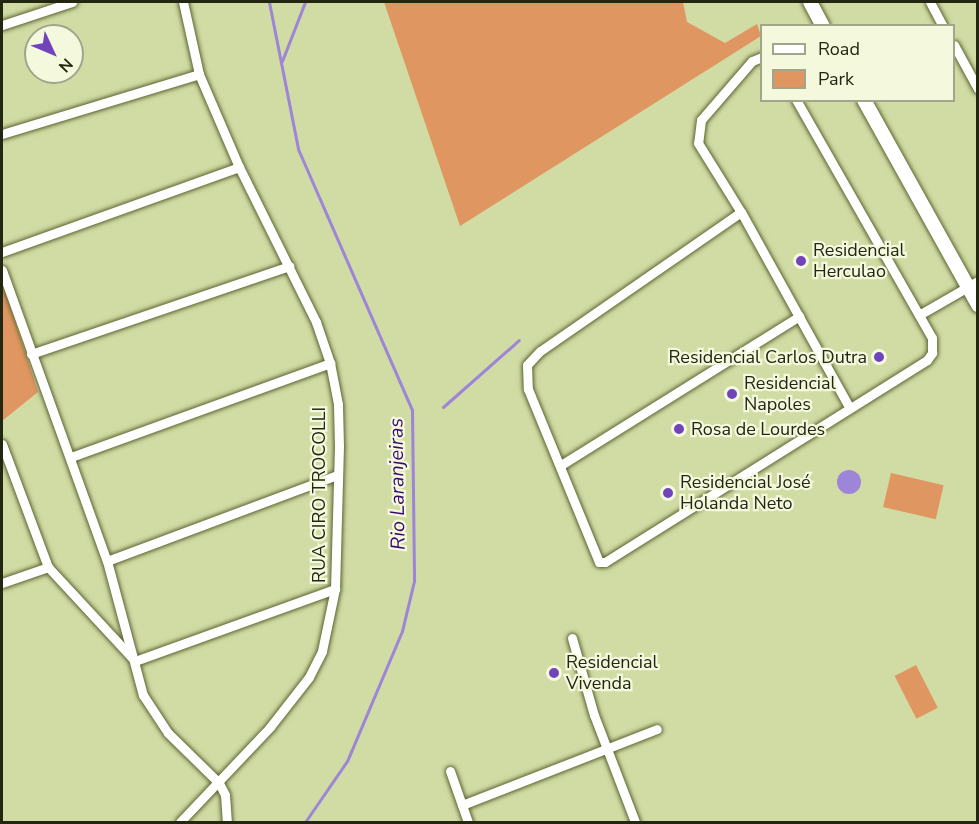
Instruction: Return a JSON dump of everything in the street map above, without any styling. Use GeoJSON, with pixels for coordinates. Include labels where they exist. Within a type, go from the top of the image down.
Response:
{"type":"FeatureCollection","features":[{"type":"Feature","properties":{"kind":"main road"},"geometry":{"type":"LineString","coordinates":[[810,2],[822,24]]}},
{"type":"Feature","properties":{"kind":"main road"},"geometry":{"type":"LineString","coordinates":[[865,102],[972,284],[978,305]]}},
{"type":"Feature","properties":{"kind":"street"},"geometry":{"type":"LineString","coordinates":[[2,25],[72,2]]}},
{"type":"Feature","properties":{"kind":"street","name":"RUA CIRO TROCOLLI"},"geometry":{"type":"LineString","coordinates":[[180,822],[219,783],[309,677],[330,629],[335,590],[338,404],[330,363],[316,322],[239,167],[199,74],[183,2]]}},
{"type":"Feature","properties":{"kind":"street"},"geometry":{"type":"LineString","coordinates":[[930,2],[942,24]]}},
{"type":"Feature","properties":{"kind":"street"},"geometry":{"type":"LineString","coordinates":[[955,47],[978,89]]}},
{"type":"Feature","properties":{"kind":"street"},"geometry":{"type":"LineString","coordinates":[[760,58],[752,61],[700,120],[698,143],[741,212],[849,407]]}},
{"type":"Feature","properties":{"kind":"street"},"geometry":{"type":"LineString","coordinates":[[2,134],[199,74]]}},
{"type":"Feature","properties":{"kind":"street"},"geometry":{"type":"LineString","coordinates":[[741,212],[540,351],[527,365],[525,375],[561,465],[594,558],[605,562],[927,360],[932,353],[932,338],[797,102]]}},
{"type":"Feature","properties":{"kind":"street"},"geometry":{"type":"LineString","coordinates":[[2,252],[239,167]]}},
{"type":"Feature","properties":{"kind":"street"},"geometry":{"type":"LineString","coordinates":[[32,354],[289,266]]}},
{"type":"Feature","properties":{"kind":"street"},"geometry":{"type":"LineString","coordinates":[[2,270],[108,561],[143,695],[154,717],[219,783],[225,795],[227,822]]}},
{"type":"Feature","properties":{"kind":"street"},"geometry":{"type":"LineString","coordinates":[[919,315],[972,284]]}},
{"type":"Feature","properties":{"kind":"street"},"geometry":{"type":"LineString","coordinates":[[561,465],[799,316]]}},
{"type":"Feature","properties":{"kind":"street"},"geometry":{"type":"LineString","coordinates":[[71,457],[330,363]]}},
{"type":"Feature","properties":{"kind":"street"},"geometry":{"type":"LineString","coordinates":[[2,444],[5,465],[48,567],[135,661]]}},
{"type":"Feature","properties":{"kind":"street"},"geometry":{"type":"LineString","coordinates":[[108,561],[337,476]]}},
{"type":"Feature","properties":{"kind":"street"},"geometry":{"type":"LineString","coordinates":[[2,583],[48,567]]}},
{"type":"Feature","properties":{"kind":"street"},"geometry":{"type":"LineString","coordinates":[[135,661],[335,590]]}},
{"type":"Feature","properties":{"kind":"street"},"geometry":{"type":"LineString","coordinates":[[572,638],[607,749],[635,822]]}},
{"type":"Feature","properties":{"kind":"street"},"geometry":{"type":"LineString","coordinates":[[462,805],[657,729]]}},
{"type":"Feature","properties":{"kind":"street"},"geometry":{"type":"LineString","coordinates":[[450,771],[468,822]]}},
{"type":"Feature","properties":{"kind":"green space"},"geometry":{"type":"Polygon","coordinates":[[[384,2],[683,2],[687,22],[725,43],[757,24],[760,37],[460,226],[384,2]]]}},
{"type":"Feature","properties":{"kind":"green space"},"geometry":{"type":"Polygon","coordinates":[[[2,281],[38,392],[2,421],[2,281]]]}},
{"type":"Feature","properties":{"kind":"green space"},"geometry":{"type":"Polygon","coordinates":[[[891,473],[944,485],[936,519],[883,507],[891,473]]]}},
{"type":"Feature","properties":{"kind":"green space"},"geometry":{"type":"Polygon","coordinates":[[[916,665],[938,708],[916,719],[895,676],[916,665]]]}},
{"type":"Feature","properties":{"kind":"shaded area"},"geometry":{"type":"Polygon","coordinates":[[[849,470],[858,473],[861,482],[858,491],[849,494],[840,491],[837,482],[840,473],[849,470]]]}},
{"type":"Feature","properties":{"kind":"waterway","name":"Rio Laranjeiras"},"geometry":{"type":"LineString","coordinates":[[269,2],[298,149],[412,410],[414,581],[402,631],[347,761],[305,822]]}},
{"type":"Feature","properties":{"kind":"waterway"},"geometry":{"type":"LineString","coordinates":[[282,61],[305,2]]}},
{"type":"Feature","properties":{"kind":"waterway"},"geometry":{"type":"LineString","coordinates":[[443,407],[519,340]]}},
{"type":"Feature","properties":{"kind":"place","name":"Residencial Herculao"},"geometry":{"type":"Point","coordinates":[801,261]}},
{"type":"Feature","properties":{"kind":"place","name":"Residencial Carlos Dutra"},"geometry":{"type":"Point","coordinates":[879,357]}},
{"type":"Feature","properties":{"kind":"place","name":"Residencial Napoles"},"geometry":{"type":"Point","coordinates":[732,394]}},
{"type":"Feature","properties":{"kind":"place","name":"Rosa de Lourdes"},"geometry":{"type":"Point","coordinates":[679,429]}},
{"type":"Feature","properties":{"kind":"place","name":"Residencial José Holanda Neto"},"geometry":{"type":"Point","coordinates":[668,493]}},
{"type":"Feature","properties":{"kind":"place","name":"Residencial Vivenda"},"geometry":{"type":"Point","coordinates":[554,673]}}]}
